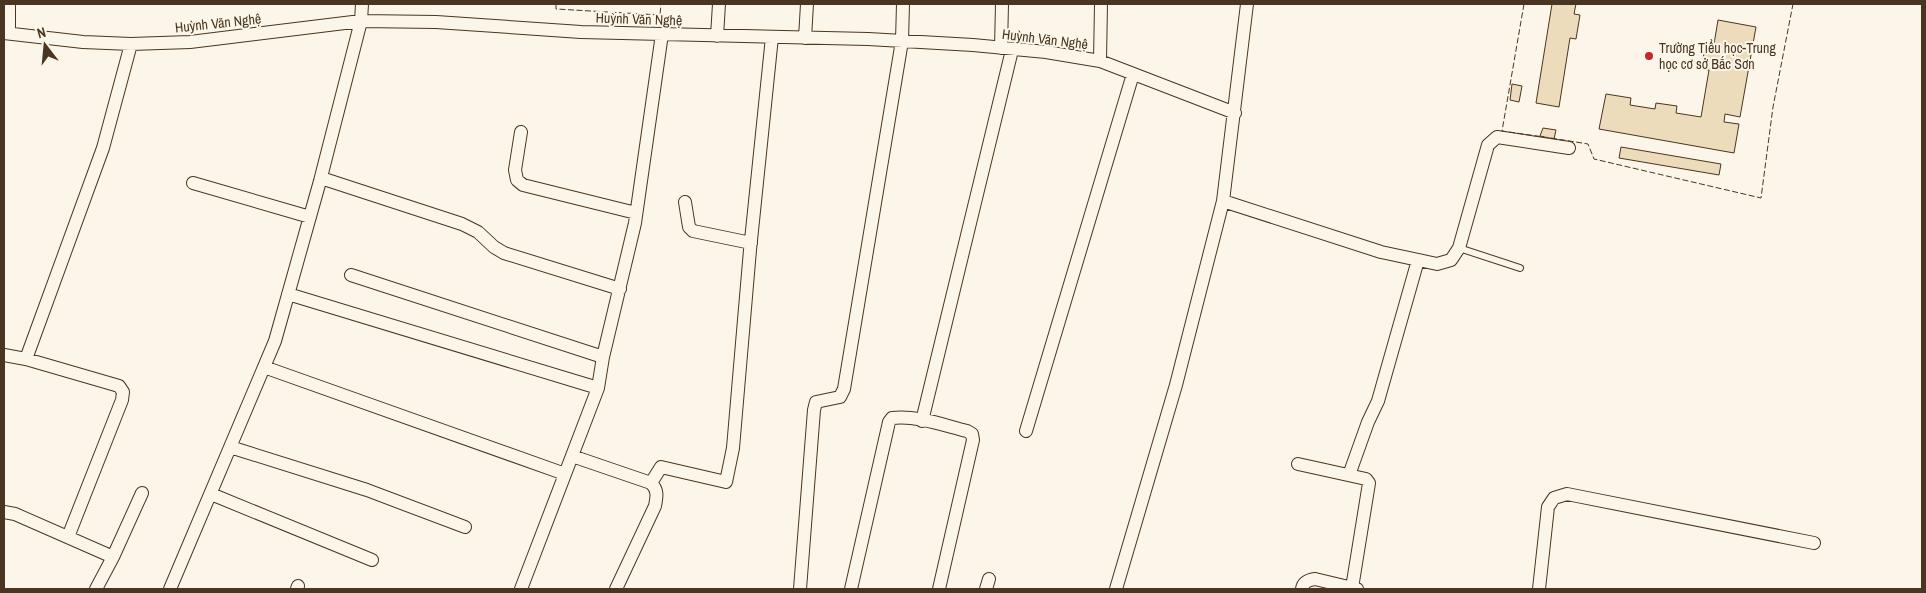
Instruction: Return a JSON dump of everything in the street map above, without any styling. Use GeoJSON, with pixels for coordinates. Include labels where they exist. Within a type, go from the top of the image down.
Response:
{"type":"FeatureCollection","features":[{"type":"Feature","properties":{"kind":"street"},"geometry":{"type":"LineString","coordinates":[[6,33],[9,4]]}},
{"type":"Feature","properties":{"kind":"street"},"geometry":{"type":"LineString","coordinates":[[170,589],[275,341],[321,178],[361,21],[362,4]]}},
{"type":"Feature","properties":{"kind":"street"},"geometry":{"type":"LineString","coordinates":[[717,36],[719,4]]}},
{"type":"Feature","properties":{"kind":"street"},"geometry":{"type":"LineString","coordinates":[[805,38],[807,4]]}},
{"type":"Feature","properties":{"kind":"street"},"geometry":{"type":"LineString","coordinates":[[800,589],[814,410],[816,402],[840,397],[844,389],[902,41],[903,4]]}},
{"type":"Feature","properties":{"kind":"street"},"geometry":{"type":"LineString","coordinates":[[922,421],[1007,49],[1002,4]]}},
{"type":"Feature","properties":{"kind":"street"},"geometry":{"type":"LineString","coordinates":[[1100,61],[1101,4]]}},
{"type":"Feature","properties":{"kind":"street"},"geometry":{"type":"LineString","coordinates":[[1116,589],[1176,385],[1223,201],[1247,4]]}},
{"type":"Feature","properties":{"kind":"street","name":"Huỳnh Văn Nghệ"},"geometry":{"type":"LineString","coordinates":[[6,33],[83,42],[131,44],[190,42],[361,21],[436,22],[581,32],[902,41],[1046,52],[1100,61],[1235,113]]}},
{"type":"Feature","properties":{"kind":"street"},"geometry":{"type":"LineString","coordinates":[[521,589],[598,388],[603,357],[636,213],[662,34]]}},
{"type":"Feature","properties":{"kind":"street"},"geometry":{"type":"LineString","coordinates":[[651,483],[661,467],[726,482],[733,448],[772,37]]}},
{"type":"Feature","properties":{"kind":"street"},"geometry":{"type":"LineString","coordinates":[[26,359],[103,148],[131,44]]}},
{"type":"Feature","properties":{"kind":"street"},"geometry":{"type":"LineString","coordinates":[[1026,430],[1132,74]]}},
{"type":"Feature","properties":{"kind":"street"},"geometry":{"type":"LineString","coordinates":[[521,132],[515,170],[517,180],[523,184],[636,213]]}},
{"type":"Feature","properties":{"kind":"street"},"geometry":{"type":"LineString","coordinates":[[1223,201],[1381,252],[1437,264],[1451,260],[1459,248],[1488,145],[1493,140],[1497,137],[1569,148]]}},
{"type":"Feature","properties":{"kind":"street"},"geometry":{"type":"LineString","coordinates":[[321,178],[462,224],[478,232],[494,247],[504,253],[620,289]]}},
{"type":"Feature","properties":{"kind":"street"},"geometry":{"type":"LineString","coordinates":[[193,183],[310,217]]}},
{"type":"Feature","properties":{"kind":"street"},"geometry":{"type":"LineString","coordinates":[[685,202],[689,227],[693,231],[751,243]]}},
{"type":"Feature","properties":{"kind":"street"},"geometry":{"type":"LineString","coordinates":[[1349,475],[1368,422],[1378,401],[1418,260]]}},
{"type":"Feature","properties":{"kind":"street"},"geometry":{"type":"LineString","coordinates":[[351,275],[603,357]]}},
{"type":"Feature","properties":{"kind":"street"},"geometry":{"type":"LineString","coordinates":[[288,294],[598,388]]}},
{"type":"Feature","properties":{"kind":"street"},"geometry":{"type":"LineString","coordinates":[[4,355],[26,359],[119,386],[123,392],[122,400],[68,537]]}},
{"type":"Feature","properties":{"kind":"street"},"geometry":{"type":"LineString","coordinates":[[264,366],[565,474]]}},
{"type":"Feature","properties":{"kind":"street"},"geometry":{"type":"LineString","coordinates":[[851,589],[889,422],[892,418],[922,421],[966,430],[972,434],[973,440],[939,589]]}},
{"type":"Feature","properties":{"kind":"street"},"geometry":{"type":"LineString","coordinates":[[230,447],[367,490],[465,527]]}},
{"type":"Feature","properties":{"kind":"street"},"geometry":{"type":"LineString","coordinates":[[572,456],[651,483],[655,487],[658,496],[616,589]]}},
{"type":"Feature","properties":{"kind":"street"},"geometry":{"type":"LineString","coordinates":[[1298,464],[1366,479],[1369,482],[1355,589],[1315,579],[1308,580],[1302,589]]}},
{"type":"Feature","properties":{"kind":"street"},"geometry":{"type":"LineString","coordinates":[[96,589],[113,557],[142,493]]}},
{"type":"Feature","properties":{"kind":"street"},"geometry":{"type":"LineString","coordinates":[[211,494],[372,560]]}},
{"type":"Feature","properties":{"kind":"street"},"geometry":{"type":"LineString","coordinates":[[1540,589],[1548,507],[1554,498],[1567,494],[1814,543]]}},
{"type":"Feature","properties":{"kind":"street"},"geometry":{"type":"LineString","coordinates":[[4,512],[15,514],[113,557]]}},
{"type":"Feature","properties":{"kind":"lane"},"geometry":{"type":"LineString","coordinates":[[1459,248],[1520,268]]}},
{"type":"Feature","properties":{"kind":"building"},"geometry":{"type":"Polygon","coordinates":[[[1552,4],[1576,4],[1574,14],[1580,15],[1576,39],[1570,38],[1559,107],[1536,103],[1552,4]]]}},
{"type":"Feature","properties":{"kind":"building"},"geometry":{"type":"Polygon","coordinates":[[[1718,20],[1756,27],[1740,117],[1725,114],[1724,122],[1739,124],[1734,153],[1599,129],[1606,94],[1631,98],[1630,105],[1655,109],[1656,103],[1677,106],[1676,113],[1701,117],[1709,70],[1701,69],[1706,43],[1714,44],[1718,20]]]}},
{"type":"Feature","properties":{"kind":"building"},"geometry":{"type":"Polygon","coordinates":[[[1512,84],[1522,86],[1519,102],[1510,100],[1512,84]]]}},
{"type":"Feature","properties":{"kind":"building"},"geometry":{"type":"Polygon","coordinates":[[[1543,128],[1556,130],[1554,139],[1540,136],[1543,128]]]}},
{"type":"Feature","properties":{"kind":"building"},"geometry":{"type":"Polygon","coordinates":[[[1621,147],[1721,164],[1719,175],[1619,158],[1621,147]]]}},
{"type":"Feature","properties":{"kind":"fence"},"geometry":{"type":"LineString","coordinates":[[556,4],[556,9],[660,15],[661,4]]}},
{"type":"Feature","properties":{"kind":"fence"},"geometry":{"type":"LineString","coordinates":[[1524,4],[1502,131],[1544,137]]}},
{"type":"Feature","properties":{"kind":"fence"},"geometry":{"type":"LineString","coordinates":[[1551,138],[1588,144],[1594,159],[1761,198],[1773,107],[1793,4]]}},
{"type":"Feature","properties":{"kind":"place","name":"Trường Tiểu học-Trung học cơ sở Bắc Sơn"},"geometry":{"type":"Point","coordinates":[1649,56]}}]}
